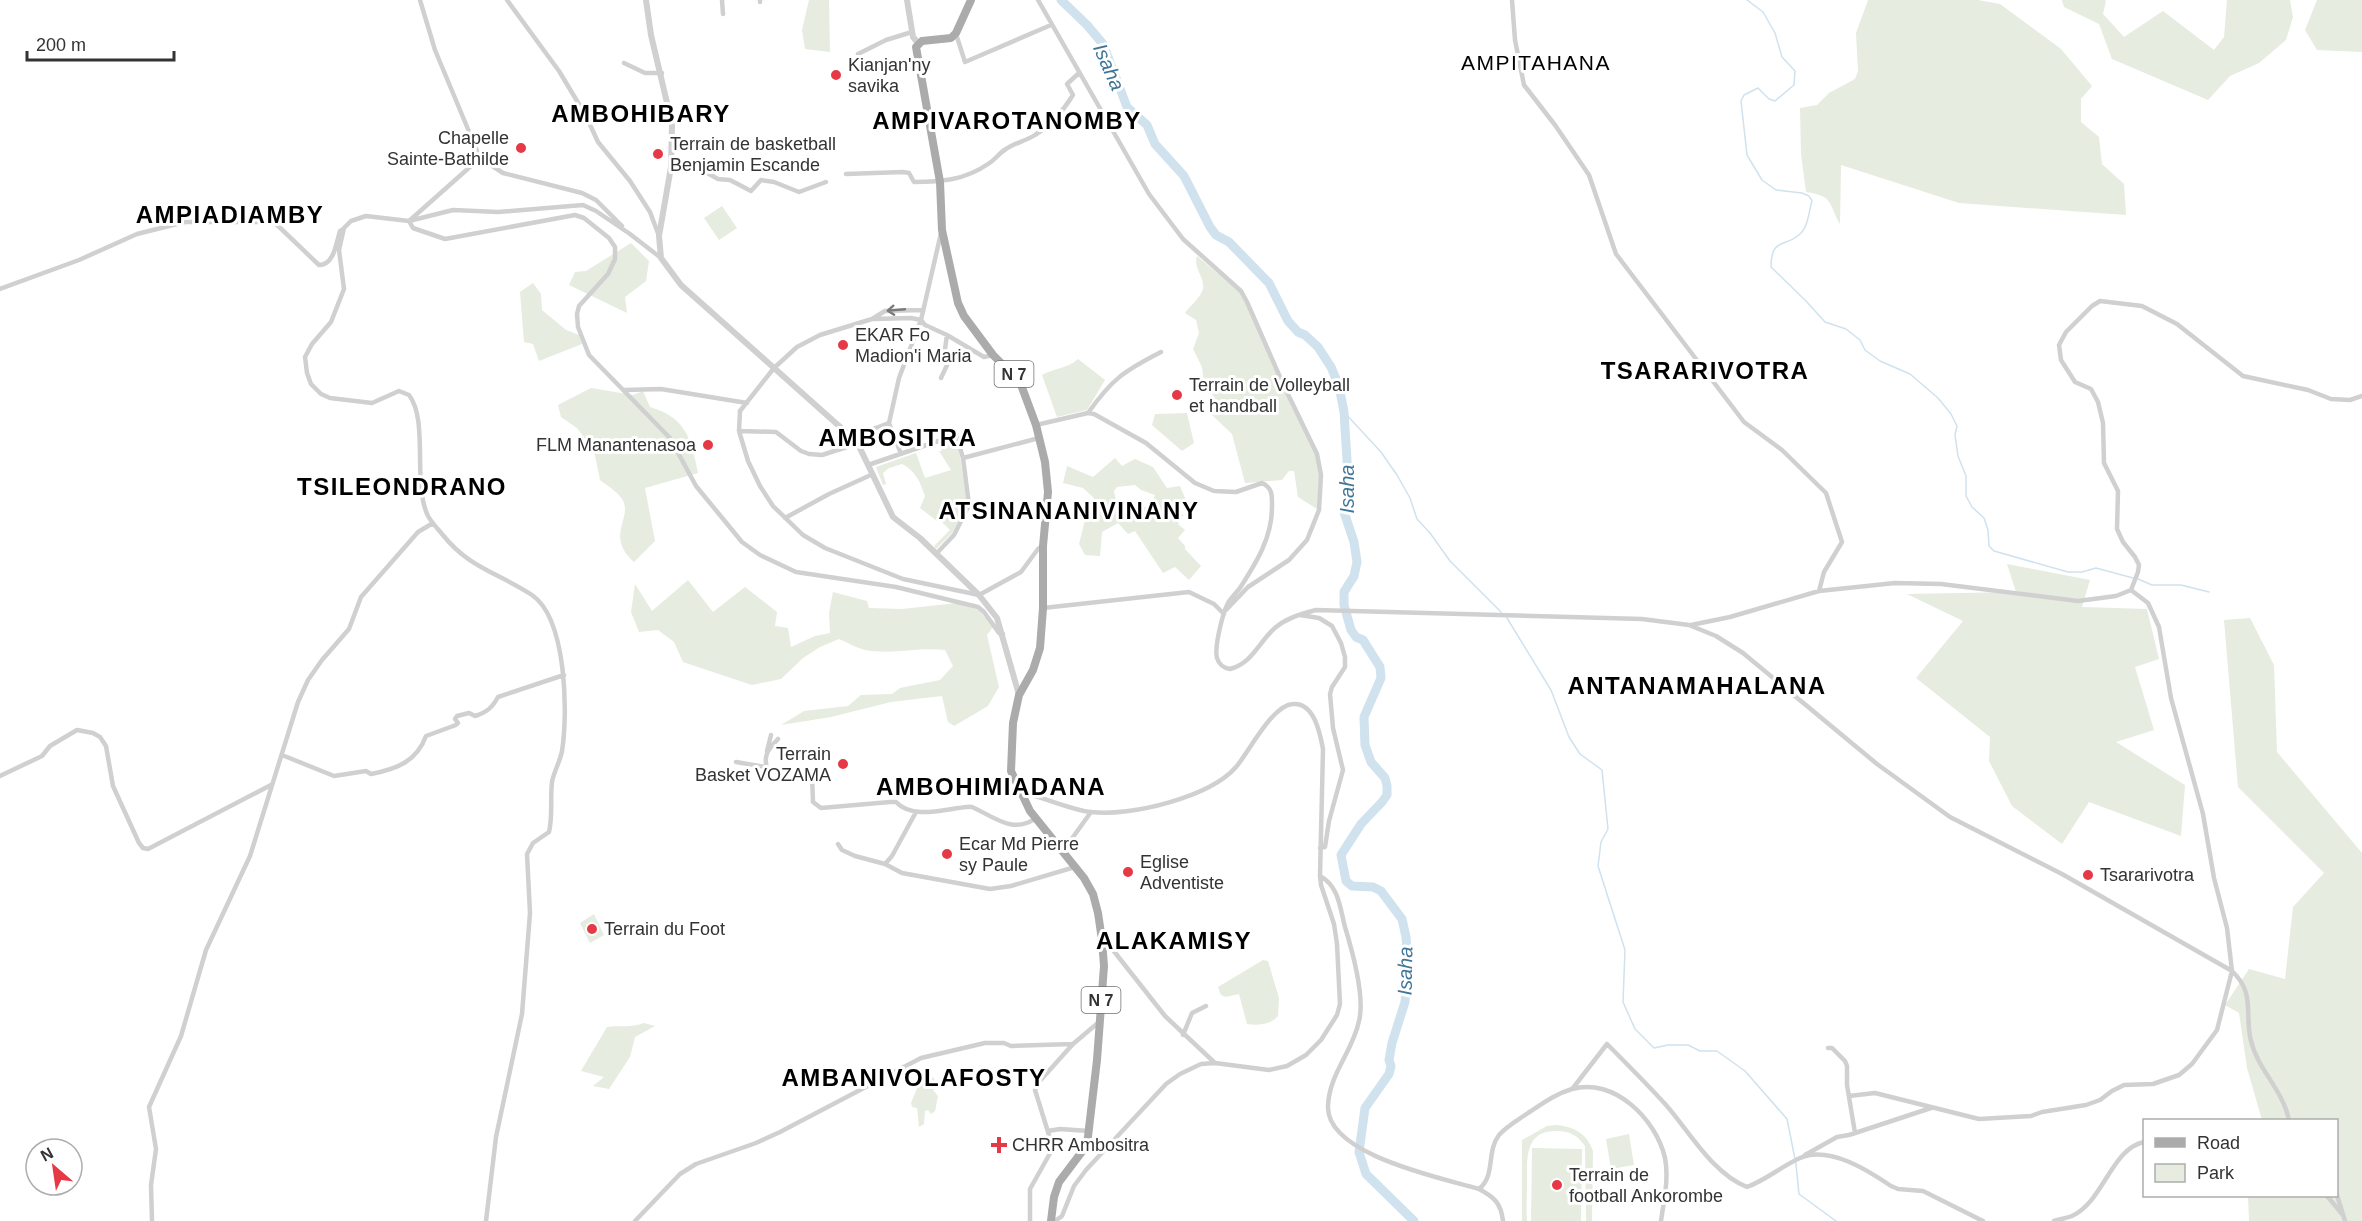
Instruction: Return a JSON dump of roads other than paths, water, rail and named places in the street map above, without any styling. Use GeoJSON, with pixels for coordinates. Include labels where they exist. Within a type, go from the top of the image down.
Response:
{"type":"FeatureCollection","features":[{"type":"Feature","properties":{"kind":"main road"},"geometry":{"type":"LineString","coordinates":[[918,43],[945,40],[956,33],[971,0]]}},
{"type":"Feature","properties":{"kind":"main road","name":"N 7"},"geometry":{"type":"LineString","coordinates":[[918,43],[916,46],[940,182],[942,230],[958,303],[964,316],[993,355],[1020,382],[1036,425],[1045,462],[1048,492],[1043,546],[1043,608],[1038,658],[1019,695],[1013,723],[1010,763],[1013,778],[1026,805],[1084,878],[1092,894],[1102,940],[1104,966],[1097,1060],[1087,1145],[1059,1182],[1054,1197],[1053,1221]]}},
{"type":"Feature","properties":{"kind":"street"},"geometry":{"type":"LineString","coordinates":[[420,0],[435,50],[480,158],[503,173],[582,193],[596,200],[630,234]]}},
{"type":"Feature","properties":{"kind":"street"},"geometry":{"type":"LineString","coordinates":[[507,0],[559,72],[586,116],[598,142],[630,181],[650,212],[659,236]]}},
{"type":"Feature","properties":{"kind":"street"},"geometry":{"type":"LineString","coordinates":[[646,0],[651,35],[662,73],[672,124],[671,167],[659,236],[661,258]]}},
{"type":"Feature","properties":{"kind":"street"},"geometry":{"type":"LineString","coordinates":[[722,0],[723,14]]}},
{"type":"Feature","properties":{"kind":"street"},"geometry":{"type":"LineString","coordinates":[[907,0],[913,37],[918,43]]}},
{"type":"Feature","properties":{"kind":"street"},"geometry":{"type":"LineString","coordinates":[[1038,0],[1149,194],[1173,228],[1244,296],[1317,454],[1321,476],[1318,510],[1307,540],[1288,560],[1248,587],[1225,612]]}},
{"type":"Feature","properties":{"kind":"street"},"geometry":{"type":"LineString","coordinates":[[1512,0],[1515,40],[1524,85],[1589,175],[1616,254],[1744,422],[1782,450],[1826,493],[1842,542],[1824,572],[1819,591]]}},
{"type":"Feature","properties":{"kind":"street"},"geometry":{"type":"LineString","coordinates":[[956,33],[965,62],[1051,25]]}},
{"type":"Feature","properties":{"kind":"street"},"geometry":{"type":"LineString","coordinates":[[858,54],[886,40],[912,32]]}},
{"type":"Feature","properties":{"kind":"street"},"geometry":{"type":"LineString","coordinates":[[624,63],[645,73],[662,73]]}},
{"type":"Feature","properties":{"kind":"street"},"geometry":{"type":"LineString","coordinates":[[846,174],[903,172],[909,174],[914,182],[940,182],[950,181],[976,171],[989,164],[1005,149],[1035,135],[1063,111],[1072,95],[1067,84],[1079,73]]}},
{"type":"Feature","properties":{"kind":"street"},"geometry":{"type":"LineString","coordinates":[[409,221],[480,158]]}},
{"type":"Feature","properties":{"kind":"street"},"geometry":{"type":"LineString","coordinates":[[671,167],[680,163],[691,164],[718,180],[730,180],[751,191],[761,180],[774,182],[799,192],[826,182]]}},
{"type":"Feature","properties":{"kind":"street"},"geometry":{"type":"LineString","coordinates":[[0,289],[79,260],[137,234],[184,222],[274,222],[319,265],[325,265],[330,261],[340,231],[351,221],[366,216],[409,221],[453,210],[498,212],[584,205],[630,234],[661,258],[681,285],[857,442],[893,517],[979,595],[997,618],[1019,695]]}},
{"type":"Feature","properties":{"kind":"street"},"geometry":{"type":"LineString","coordinates":[[409,221],[412,228],[445,239],[575,214],[584,218],[609,238],[615,247],[615,259],[608,274],[579,306],[578,327],[589,355],[670,438],[703,497],[742,542],[760,555],[796,572],[896,587],[978,607],[999,633],[1003,634]]}},
{"type":"Feature","properties":{"kind":"street"},"geometry":{"type":"LineString","coordinates":[[344,228],[339,250],[344,289],[331,322],[312,344],[305,357],[311,384],[321,394],[330,398],[372,402],[399,391],[410,396],[416,409],[423,502],[433,523],[460,554],[472,563],[535,597],[549,620],[561,651],[564,675],[562,751],[551,786],[549,832],[533,843],[527,854],[530,913],[522,1014],[496,1137],[486,1221]]}},
{"type":"Feature","properties":{"kind":"street"},"geometry":{"type":"LineString","coordinates":[[901,454],[890,423],[899,378],[921,320],[942,230]]}},
{"type":"Feature","properties":{"kind":"street"},"geometry":{"type":"LineString","coordinates":[[1689,625],[1730,617],[1819,591],[1895,583],[1941,584],[2078,601],[2116,596],[2131,590],[2139,565],[2122,542],[2117,529],[2118,491],[2104,463],[2103,423],[2098,402],[2091,389],[2075,382],[2061,360],[2059,345],[2066,332],[2091,306],[2100,301],[2142,306],[2177,324],[2242,376],[2308,390],[2331,399],[2350,400],[2362,396]]}},
{"type":"Feature","properties":{"kind":"street"},"geometry":{"type":"LineString","coordinates":[[872,319],[885,311],[922,310]]}},
{"type":"Feature","properties":{"kind":"street"},"geometry":{"type":"LineString","coordinates":[[993,355],[984,357],[925,325],[921,320],[911,318],[872,319],[819,334],[807,340],[774,368],[740,411],[739,431],[748,461],[760,486],[773,506],[803,535],[825,548],[892,574],[979,595],[1021,572],[1038,549],[1043,546]]}},
{"type":"Feature","properties":{"kind":"street"},"geometry":{"type":"LineString","coordinates":[[941,378],[948,363],[945,349],[947,335]]}},
{"type":"Feature","properties":{"kind":"street"},"geometry":{"type":"LineString","coordinates":[[1088,413],[1105,389],[1126,370],[1161,352]]}},
{"type":"Feature","properties":{"kind":"street"},"geometry":{"type":"LineString","coordinates":[[624,390],[661,389],[747,403]]}},
{"type":"Feature","properties":{"kind":"street"},"geometry":{"type":"LineString","coordinates":[[1036,425],[1088,413],[1094,414],[1146,443],[1196,483],[1214,491],[1236,492],[1263,483],[1269,486],[1272,492],[1272,519],[1263,550],[1228,603],[1225,612],[1217,658],[1220,664],[1230,669],[1247,662],[1276,627],[1298,615],[1316,610],[1350,609],[1642,619],[1689,625],[1716,636],[1743,653],[1877,764],[1950,817],[2061,874],[2232,971],[2242,981],[2246,990],[2251,1040],[2259,1061],[2282,1097],[2289,1119]]}},
{"type":"Feature","properties":{"kind":"street"},"geometry":{"type":"LineString","coordinates":[[739,431],[776,432],[809,454],[822,455],[857,442],[864,432],[890,423]]}},
{"type":"Feature","properties":{"kind":"street"},"geometry":{"type":"LineString","coordinates":[[868,465],[953,436],[957,437],[963,458],[969,505],[954,535],[936,554]]}},
{"type":"Feature","properties":{"kind":"street"},"geometry":{"type":"LineString","coordinates":[[963,458],[1040,438]]}},
{"type":"Feature","properties":{"kind":"street"},"geometry":{"type":"LineString","coordinates":[[785,518],[873,474]]}},
{"type":"Feature","properties":{"kind":"street"},"geometry":{"type":"LineString","coordinates":[[152,1221],[151,1185],[156,1149],[149,1107],[181,1036],[206,950],[250,856],[298,702],[308,680],[349,629],[361,597],[417,531],[433,523]]}},
{"type":"Feature","properties":{"kind":"street"},"geometry":{"type":"LineString","coordinates":[[1849,1096],[1875,1093],[1978,1119],[2031,1116],[2086,1105],[2100,1100],[2124,1085],[2153,1083],[2179,1075],[2199,1056],[2217,1030],[2232,971],[2229,940],[2214,878],[2203,814],[2171,698],[2159,627],[2148,603],[2131,590]]}},
{"type":"Feature","properties":{"kind":"street"},"geometry":{"type":"LineString","coordinates":[[1043,608],[1189,592],[1225,612]]}},
{"type":"Feature","properties":{"kind":"street"},"geometry":{"type":"LineString","coordinates":[[1298,615],[1320,618],[1332,626],[1345,657],[1345,667],[1330,694],[1332,721],[1342,776],[1329,821],[1325,847],[1320,848]]}},
{"type":"Feature","properties":{"kind":"street"},"geometry":{"type":"LineString","coordinates":[[282,754],[334,776],[366,771],[371,774],[391,770],[409,760],[421,749],[426,736],[456,725],[457,716],[469,713],[475,716],[492,708],[498,697],[564,675]]}},
{"type":"Feature","properties":{"kind":"street"},"geometry":{"type":"LineString","coordinates":[[1021,792],[1091,813],[1161,805],[1196,795],[1222,781],[1236,767],[1269,721],[1286,706],[1293,703],[1304,705],[1313,717],[1320,733],[1324,765],[1320,876],[1334,924],[1340,1004],[1331,1026],[1306,1055],[1277,1070],[1215,1063],[1201,1064],[1180,1074],[1166,1084],[1080,1178],[1074,1186],[1062,1216],[1053,1221]]}},
{"type":"Feature","properties":{"kind":"street"},"geometry":{"type":"LineString","coordinates":[[0,776],[42,756],[50,746],[78,730],[93,733],[100,737],[106,746],[112,786],[139,843],[143,848],[148,849],[271,785]]}},
{"type":"Feature","properties":{"kind":"street"},"geometry":{"type":"LineString","coordinates":[[767,768],[764,759],[771,735]]}},
{"type":"Feature","properties":{"kind":"street"},"geometry":{"type":"LineString","coordinates":[[767,751],[778,739]]}},
{"type":"Feature","properties":{"kind":"street"},"geometry":{"type":"LineString","coordinates":[[736,762],[812,775],[813,802],[821,808],[896,802],[904,811],[916,812],[971,807],[1009,826],[1022,825],[1036,818]]}},
{"type":"Feature","properties":{"kind":"street"},"geometry":{"type":"LineString","coordinates":[[885,864],[892,856],[916,812]]}},
{"type":"Feature","properties":{"kind":"street"},"geometry":{"type":"LineString","coordinates":[[1063,851],[1091,813]]}},
{"type":"Feature","properties":{"kind":"street"},"geometry":{"type":"LineString","coordinates":[[838,844],[842,850],[855,856],[885,864],[902,873],[990,890],[1075,867]]}},
{"type":"Feature","properties":{"kind":"street"},"geometry":{"type":"LineString","coordinates":[[1320,876],[1334,886],[1352,951],[1360,1003],[1359,1021],[1333,1079],[1328,1105],[1329,1120],[1347,1139],[1372,1155],[1479,1189],[1496,1198],[1502,1210],[1503,1221]]}},
{"type":"Feature","properties":{"kind":"street"},"geometry":{"type":"LineString","coordinates":[[1102,940],[1109,945],[1183,1035],[1215,1063]]}},
{"type":"Feature","properties":{"kind":"street"},"geometry":{"type":"LineString","coordinates":[[1183,1035],[1192,1013],[1206,1006]]}},
{"type":"Feature","properties":{"kind":"street"},"geometry":{"type":"LineString","coordinates":[[1030,1221],[1030,1189],[1053,1148],[1035,1090],[1038,1083],[1073,1044],[1099,1021]]}},
{"type":"Feature","properties":{"kind":"street"},"geometry":{"type":"LineString","coordinates":[[635,1221],[680,1174],[696,1164],[780,1132],[921,1058],[985,1043],[1004,1043],[1011,1046],[1073,1044]]}},
{"type":"Feature","properties":{"kind":"street"},"geometry":{"type":"LineString","coordinates":[[1571,1089],[1607,1044],[1666,1105],[1701,1149],[1736,1183],[1747,1187],[1760,1182],[1837,1137],[1931,1108]]}},
{"type":"Feature","properties":{"kind":"street"},"geometry":{"type":"LineString","coordinates":[[1828,1048],[1832,1048],[1847,1066],[1847,1085],[1855,1133]]}},
{"type":"Feature","properties":{"kind":"street"},"geometry":{"type":"LineString","coordinates":[[1479,1189],[1486,1183],[1492,1147],[1499,1136],[1512,1124],[1552,1096],[1571,1089],[1608,1090],[1638,1111],[1653,1129],[1662,1146],[1666,1177],[1661,1221]]}},
{"type":"Feature","properties":{"kind":"street"},"geometry":{"type":"LineString","coordinates":[[1048,1131],[1060,1129],[1089,1131]]}},
{"type":"Feature","properties":{"kind":"street"},"geometry":{"type":"LineString","coordinates":[[2054,1221],[2072,1216],[2081,1210],[2107,1179],[2128,1147],[2143,1143]]}},
{"type":"Feature","properties":{"kind":"street"},"geometry":{"type":"LineString","coordinates":[[1802,1156],[1819,1155],[1848,1160],[1892,1186],[1923,1191],[1983,1221]]}},
{"type":"Feature","properties":{"kind":"street"},"geometry":{"type":"LineString","coordinates":[[2338,1195],[2345,1219]]}},
{"type":"Feature","properties":{"kind":"street"},"geometry":{"type":"LineString","coordinates":[[2328,1197],[2345,1219]]}},
{"type":"Feature","properties":{"kind":"waterway","name":"Isaha"},"geometry":{"type":"LineString","coordinates":[[1061,0],[1103,44],[1127,107],[1147,125],[1155,144],[1184,176],[1210,227],[1216,235],[1229,242],[1269,283],[1288,321],[1318,347],[1331,367],[1339,386],[1344,412],[1348,476],[1348,499],[1344,512],[1354,542],[1357,562],[1354,576],[1344,592],[1344,605],[1351,630],[1356,637],[1363,640],[1380,667],[1381,678],[1364,717],[1365,745],[1371,762],[1385,778],[1387,786],[1387,795],[1361,824],[1341,855],[1346,881],[1352,886],[1373,887],[1381,891],[1402,919],[1408,963],[1405,1002],[1392,1043],[1389,1074],[1365,1108],[1359,1152],[1366,1174],[1414,1221]]}},
{"type":"Feature","properties":{"kind":"waterway"},"geometry":{"type":"LineString","coordinates":[[1747,0],[1763,12],[1775,33],[1782,57],[1795,71],[1794,85],[1775,101],[1769,99],[1758,88],[1744,95],[1741,101],[1747,155],[1762,180],[1776,190],[1802,193],[1809,196],[1812,201],[1803,231],[1776,247],[1773,251],[1771,267],[1825,322],[1846,329],[1860,340],[1865,350],[1880,361],[1910,374],[1938,398],[1951,414],[1957,426],[1955,435],[1958,456],[1966,476],[1966,496],[1972,507],[1984,518],[1988,530],[1989,546],[1994,551],[2068,572],[2082,572],[2096,568],[2133,578]]}},
{"type":"Feature","properties":{"kind":"waterway"},"geometry":{"type":"LineString","coordinates":[[1344,412],[1381,452],[1397,475],[1410,498],[1417,519],[1450,561],[1501,612]]}},
{"type":"Feature","properties":{"kind":"waterway"},"geometry":{"type":"LineString","coordinates":[[2138,579],[2152,585],[2181,585],[2209,592]]}},
{"type":"Feature","properties":{"kind":"waterway"},"geometry":{"type":"LineString","coordinates":[[1507,618],[1551,690],[1569,737],[1580,754],[1602,770],[1608,829],[1601,842],[1598,866],[1625,950],[1623,1002],[1635,1029],[1654,1048],[1688,1045],[1700,1051],[1717,1051],[1745,1071],[1787,1119],[1799,1194],[1836,1221]]}},
{"type":"Feature","properties":{"kind":"place","name":"Kianjan'ny savika"},"geometry":{"type":"Point","coordinates":[836,75]}},
{"type":"Feature","properties":{"kind":"place","name":"Chapelle Sainte-Bathilde"},"geometry":{"type":"Point","coordinates":[521,148]}},
{"type":"Feature","properties":{"kind":"place","name":"Terrain de basketball Benjamin Escande"},"geometry":{"type":"Point","coordinates":[658,154]}},
{"type":"Feature","properties":{"kind":"place","name":"EKAR Fo Madion'i Maria"},"geometry":{"type":"Point","coordinates":[843,345]}},
{"type":"Feature","properties":{"kind":"place","name":"Terrain de Volleyball et handball"},"geometry":{"type":"Point","coordinates":[1177,395]}},
{"type":"Feature","properties":{"kind":"place","name":"FLM Manantenasoa"},"geometry":{"type":"Point","coordinates":[708,445]}},
{"type":"Feature","properties":{"kind":"place","name":"Terrain Basket VOZAMA"},"geometry":{"type":"Point","coordinates":[843,764]}},
{"type":"Feature","properties":{"kind":"place","name":"Ecar Md Pierre sy Paule"},"geometry":{"type":"Point","coordinates":[947,854]}},
{"type":"Feature","properties":{"kind":"place","name":"Eglise Adventiste"},"geometry":{"type":"Point","coordinates":[1128,872]}},
{"type":"Feature","properties":{"kind":"place","name":"Tsararivotra"},"geometry":{"type":"Point","coordinates":[2088,875]}},
{"type":"Feature","properties":{"kind":"place","name":"Terrain du Foot"},"geometry":{"type":"Point","coordinates":[592,929]}},
{"type":"Feature","properties":{"kind":"place","name":"CHRR Ambositra"},"geometry":{"type":"Point","coordinates":[999,1145]}},
{"type":"Feature","properties":{"kind":"place","name":"Terrain de football Ankorombe"},"geometry":{"type":"Point","coordinates":[1557,1185]}},
{"type":"Feature","properties":{"kind":"district","name":"AMPITAHANA"},"geometry":{"type":"Point","coordinates":[1536,63]}},
{"type":"Feature","properties":{"kind":"district","name":"AMBOHIBARY"},"geometry":{"type":"Point","coordinates":[641,114]}},
{"type":"Feature","properties":{"kind":"district","name":"AMPIVAROTANOMBY"},"geometry":{"type":"Point","coordinates":[1007,121]}},
{"type":"Feature","properties":{"kind":"district","name":"AMPIADIAMBY"},"geometry":{"type":"Point","coordinates":[230,215]}},
{"type":"Feature","properties":{"kind":"district","name":"TSARARIVOTRA"},"geometry":{"type":"Point","coordinates":[1705,371]}},
{"type":"Feature","properties":{"kind":"district","name":"AMBOSITRA"},"geometry":{"type":"Point","coordinates":[898,438]}},
{"type":"Feature","properties":{"kind":"district","name":"TSILEONDRANO"},"geometry":{"type":"Point","coordinates":[402,487]}},
{"type":"Feature","properties":{"kind":"district","name":"ATSINANANIVINANY"},"geometry":{"type":"Point","coordinates":[1069,511]}},
{"type":"Feature","properties":{"kind":"district","name":"ANTANAMAHALANA"},"geometry":{"type":"Point","coordinates":[1697,686]}},
{"type":"Feature","properties":{"kind":"district","name":"AMBOHIMIADANA"},"geometry":{"type":"Point","coordinates":[991,787]}},
{"type":"Feature","properties":{"kind":"district","name":"ALAKAMISY"},"geometry":{"type":"Point","coordinates":[1174,941]}},
{"type":"Feature","properties":{"kind":"district","name":"AMBANIVOLAFOSTY"},"geometry":{"type":"Point","coordinates":[914,1078]}}]}
